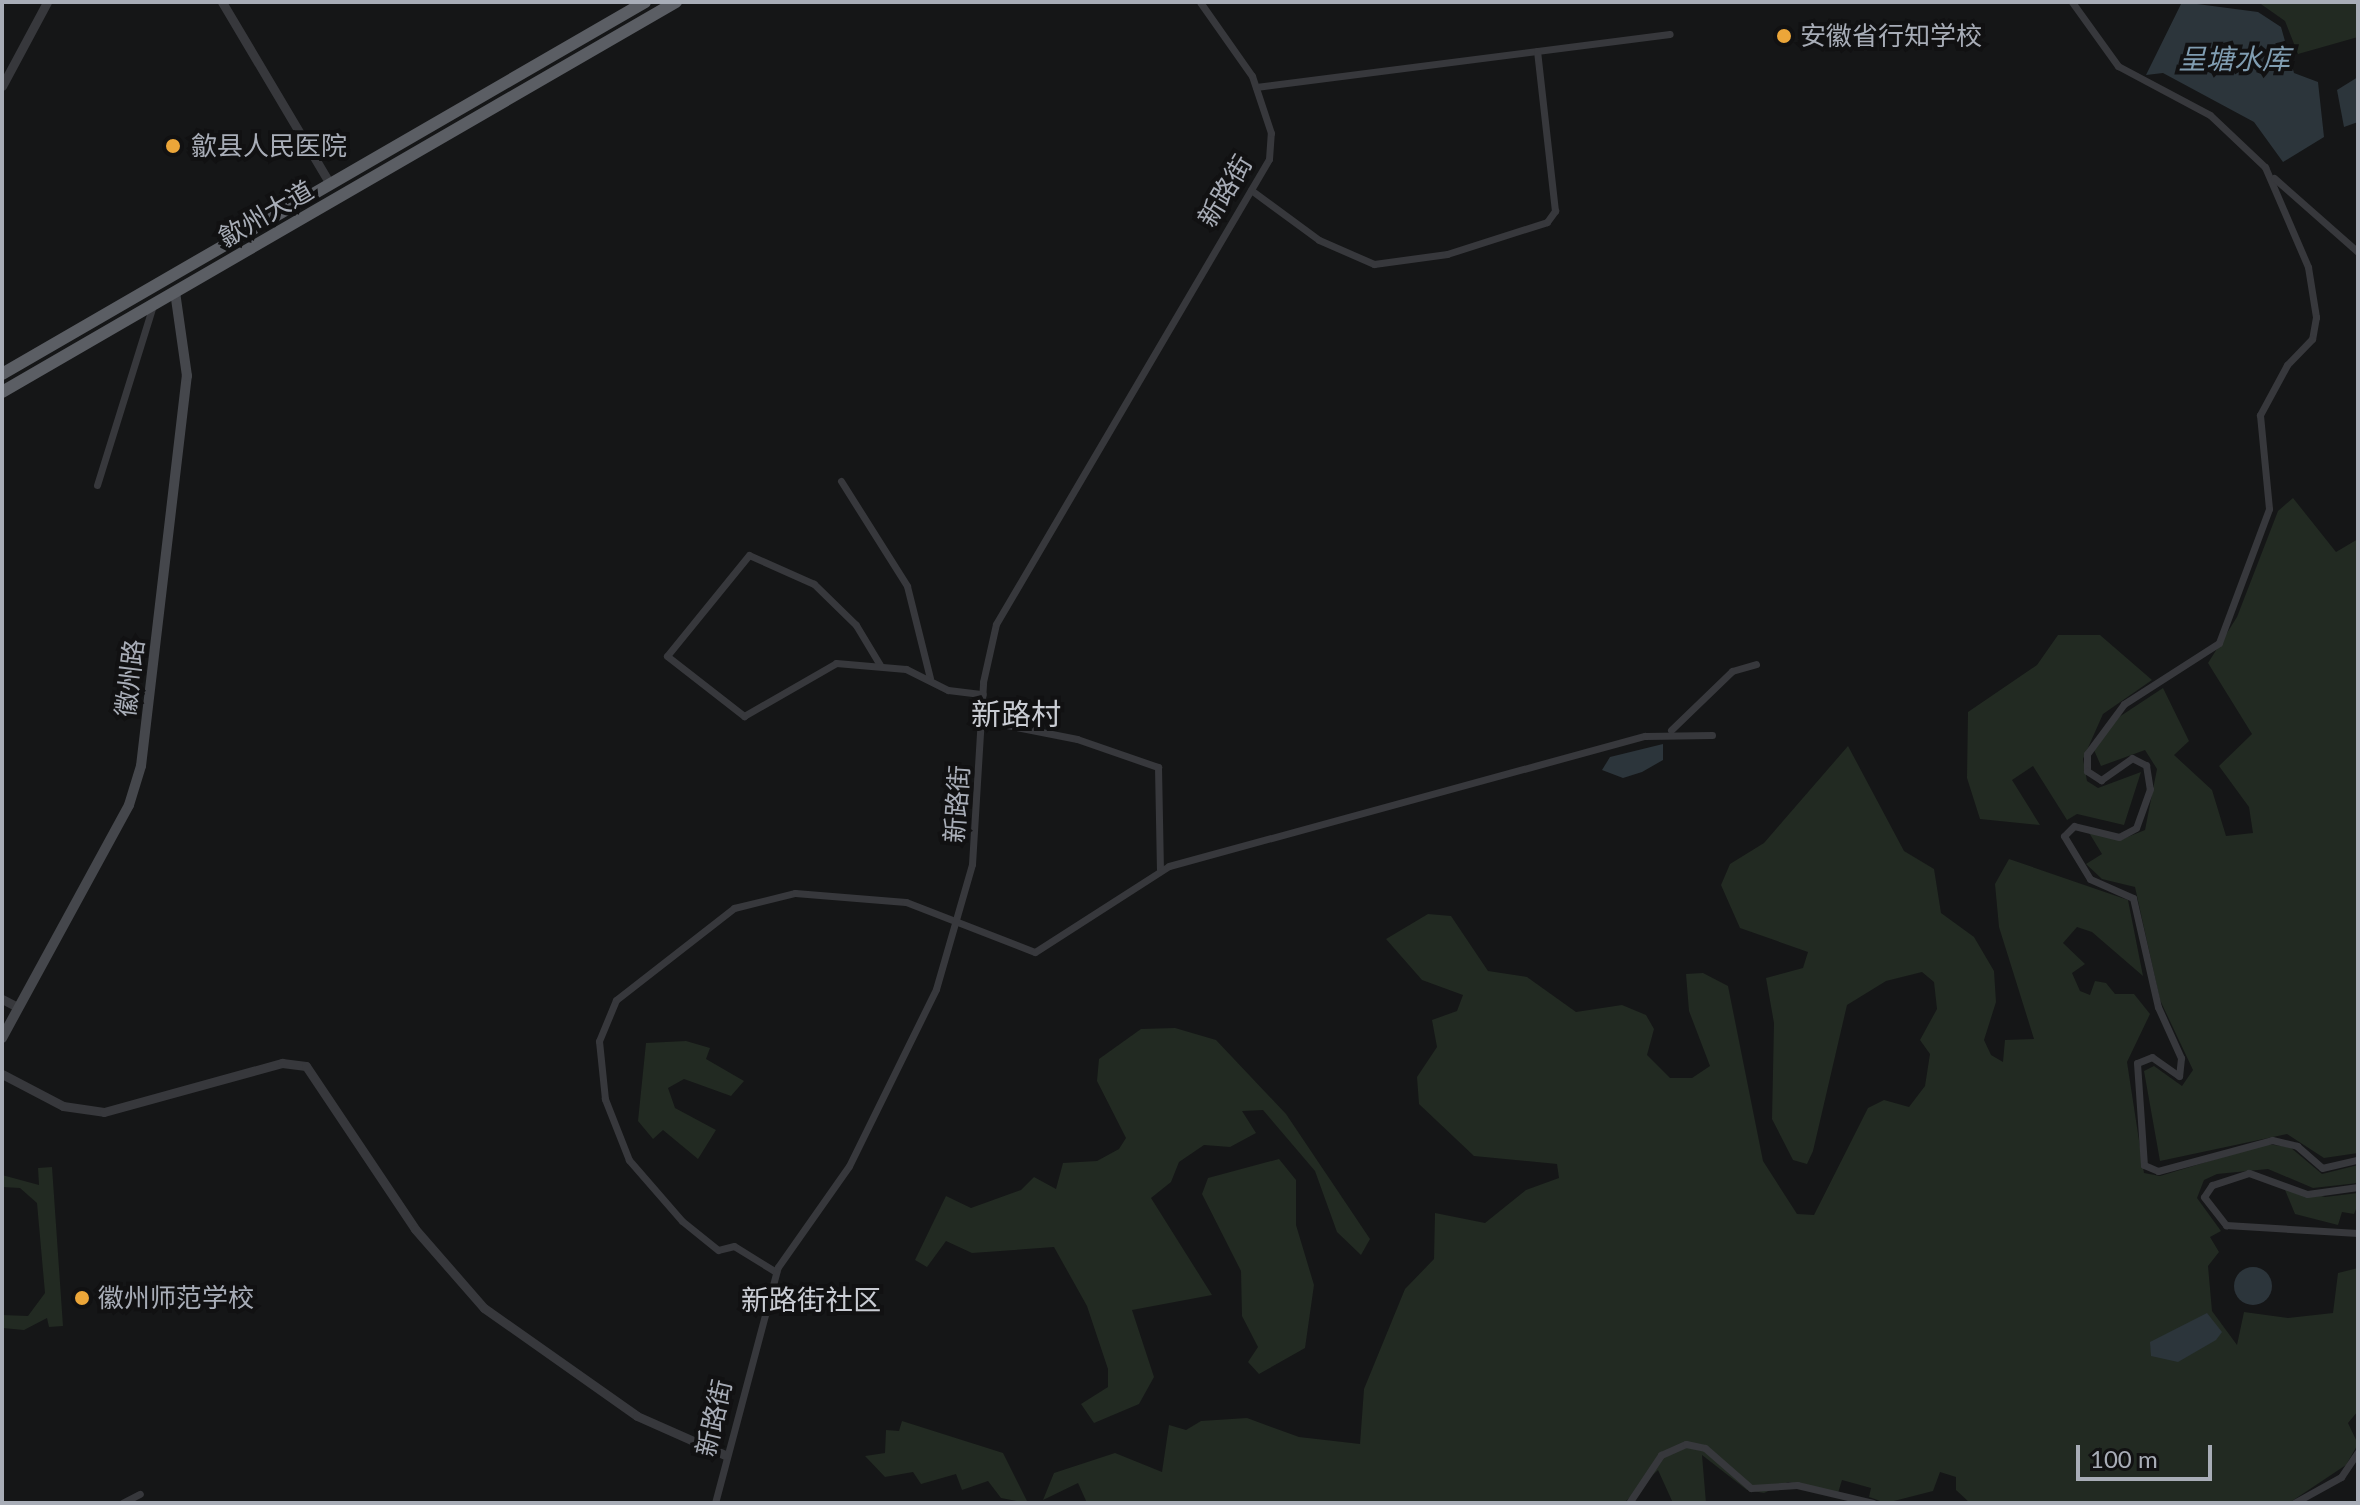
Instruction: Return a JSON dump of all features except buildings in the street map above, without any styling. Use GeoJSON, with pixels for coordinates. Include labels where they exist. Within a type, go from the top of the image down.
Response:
{"type":"FeatureCollection","features":[{"type":"Feature","properties":{"kind":"highway","name":"歙州大道"},"geometry":{"type":"LineString","coordinates":[[2,374],[628,7],[645,2]]}},
{"type":"Feature","properties":{"kind":"highway","name":"歙州大道"},"geometry":{"type":"LineString","coordinates":[[2,392],[676,2]]}},
{"type":"Feature","properties":{"kind":"main road","name":"徽州路"},"geometry":{"type":"LineString","coordinates":[[2,1038],[129,805],[141,766],[187,376],[175,292]]}},
{"type":"Feature","properties":{"kind":"street"},"geometry":{"type":"LineString","coordinates":[[2,86],[47,2]]}},
{"type":"Feature","properties":{"kind":"street"},"geometry":{"type":"LineString","coordinates":[[222,2],[330,184]]}},
{"type":"Feature","properties":{"kind":"street","name":"新路街"},"geometry":{"type":"LineString","coordinates":[[715,1503],[725,1455],[776,1272],[849,1166],[936,989],[975,844],[983,694],[996,624],[1033,554],[1251,190],[1272,142],[1256,87],[1200,2]]}},
{"type":"Feature","properties":{"kind":"street"},"geometry":{"type":"LineString","coordinates":[[2072,2],[2118,66],[2224,125],[2272,177],[2308,267],[2317,325],[2260,415],[2267,520],[2219,643],[2124,704],[2087,754],[2087,771],[2101,780],[2132,758],[2146,765],[2150,789],[2136,828],[2119,837],[2074,826],[2064,836],[2090,879],[2133,898],[2155,999],[2181,1058],[2179,1076],[2152,1057],[2136,1066],[2146,1169],[2272,1140],[2297,1146],[2322,1168],[2358,1160]]}},
{"type":"Feature","properties":{"kind":"street"},"geometry":{"type":"LineString","coordinates":[[1256,87],[1670,34]]}},
{"type":"Feature","properties":{"kind":"street"},"geometry":{"type":"LineString","coordinates":[[1251,190],[1303,231],[1374,264],[1447,254],[1547,222],[1555,211],[1537,51]]}},
{"type":"Feature","properties":{"kind":"street"},"geometry":{"type":"LineString","coordinates":[[2272,177],[2291,186],[2358,252]]}},
{"type":"Feature","properties":{"kind":"street"},"geometry":{"type":"LineString","coordinates":[[97,485],[152,306]]}},
{"type":"Feature","properties":{"kind":"street"},"geometry":{"type":"LineString","coordinates":[[841,481],[907,586],[930,678]]}},
{"type":"Feature","properties":{"kind":"street"},"geometry":{"type":"LineString","coordinates":[[880,665],[856,625],[814,584],[749,555],[667,656],[744,716],[824,666],[880,665],[930,678],[948,690],[983,694]]}},
{"type":"Feature","properties":{"kind":"street"},"geometry":{"type":"LineString","coordinates":[[1669,731],[1732,671],[1756,664]]}},
{"type":"Feature","properties":{"kind":"street"},"geometry":{"type":"LineString","coordinates":[[981,720],[1077,739],[1158,767],[1160,869]]}},
{"type":"Feature","properties":{"kind":"street"},"geometry":{"type":"LineString","coordinates":[[776,1272],[734,1246],[718,1250],[629,1160],[606,1106],[599,1046],[616,1000],[734,908],[775,895],[906,902],[1035,952],[1160,869],[1669,731],[1712,735]]}},
{"type":"Feature","properties":{"kind":"street"},"geometry":{"type":"LineString","coordinates":[[2,999],[18,1007]]}},
{"type":"Feature","properties":{"kind":"street"},"geometry":{"type":"LineString","coordinates":[[2,1074],[63,1106],[104,1112],[282,1063],[306,1066],[415,1229],[484,1308],[637,1416],[725,1455]]}},
{"type":"Feature","properties":{"kind":"street"},"geometry":{"type":"LineString","coordinates":[[2358,1187],[2307,1194],[2249,1173],[2212,1185],[2204,1197],[2226,1225],[2358,1233]]}},
{"type":"Feature","properties":{"kind":"street"},"geometry":{"type":"LineString","coordinates":[[1629,1503],[1661,1455],[1686,1444],[1705,1448],[1751,1488],[1797,1485],[1873,1503]]}},
{"type":"Feature","properties":{"kind":"street"},"geometry":{"type":"LineString","coordinates":[[2294,1503],[2341,1477],[2358,1452]]}},
{"type":"Feature","properties":{"kind":"street"},"geometry":{"type":"LineString","coordinates":[[122,1503],[140,1494]]}},
{"type":"Feature","properties":{"kind":"shaded area"},"geometry":{"type":"Polygon","coordinates":[[[2258,2],[2358,2],[2358,37],[2298,54],[2285,21],[2258,2]]]}},
{"type":"Feature","properties":{"kind":"shaded area"},"geometry":{"type":"Polygon","coordinates":[[[2293,498],[2336,552],[2358,539],[2358,1153],[2324,1158],[2287,1134],[2160,1161],[2144,1071],[2154,1066],[2182,1086],[2193,1070],[2160,1000],[2135,887],[2102,879],[2086,864],[2102,854],[2088,831],[2120,840],[2145,830],[2157,769],[2145,750],[2101,766],[2094,750],[2116,719],[2163,688],[2189,741],[2174,755],[2212,790],[2226,836],[2253,833],[2249,807],[2219,766],[2252,734],[2208,663],[2237,617],[2278,511],[2293,498]]]}},
{"type":"Feature","properties":{"kind":"shaded area"},"geometry":{"type":"Polygon","coordinates":[[[2058,635],[2100,635],[2152,680],[2103,714],[2083,759],[2087,781],[2098,788],[2141,772],[2124,825],[2077,814],[2067,820],[2033,766],[2012,780],[2040,825],[1980,819],[1967,778],[1968,712],[2037,665],[2058,635]]]}},
{"type":"Feature","properties":{"kind":"shaded area"},"geometry":{"type":"Polygon","coordinates":[[[1848,746],[1904,851],[1934,869],[1941,913],[1974,937],[1994,971],[1996,1002],[1984,1040],[1991,1055],[2003,1062],[2005,1040],[2034,1039],[1999,927],[1995,884],[2009,859],[2128,900],[2143,976],[2092,932],[2077,927],[2063,943],[2085,964],[2072,973],[2080,991],[2090,995],[2095,981],[2106,983],[2115,994],[2134,994],[2150,1014],[2127,1062],[2144,1173],[2160,1176],[2266,1144],[2290,1147],[2322,1174],[2358,1165],[2358,1183],[2313,1188],[2268,1169],[2217,1174],[2204,1180],[2197,1198],[2221,1231],[2210,1237],[2219,1252],[2208,1266],[2212,1311],[2237,1345],[2244,1312],[2288,1318],[2333,1313],[2338,1273],[2358,1268],[2358,1411],[2348,1423],[2358,1444],[2346,1465],[2289,1503],[1970,1503],[1956,1490],[1956,1477],[1940,1472],[1933,1491],[1886,1503],[1869,1497],[1871,1488],[1842,1480],[1838,1493],[1788,1482],[1764,1493],[1747,1490],[1702,1455],[1706,1503],[1673,1503],[1658,1470],[1624,1503],[1087,1503],[1078,1483],[1043,1500],[1054,1473],[1115,1453],[1162,1472],[1169,1425],[1186,1430],[1201,1421],[1247,1418],[1299,1437],[1360,1444],[1364,1389],[1405,1289],[1434,1259],[1435,1213],[1485,1223],[1526,1190],[1559,1178],[1557,1164],[1474,1156],[1419,1104],[1417,1077],[1437,1047],[1432,1020],[1457,1011],[1463,995],[1422,980],[1386,939],[1428,914],[1451,916],[1488,971],[1527,977],[1576,1012],[1622,1005],[1646,1015],[1654,1029],[1647,1055],[1670,1078],[1692,1078],[1710,1066],[1689,1011],[1686,974],[1703,973],[1728,986],[1763,1161],[1797,1214],[1814,1215],[1868,1108],[1884,1100],[1909,1107],[1925,1086],[1930,1054],[1920,1040],[1937,1009],[1934,982],[1922,972],[1886,981],[1847,1005],[1813,1151],[1807,1164],[1793,1160],[1772,1119],[1774,1023],[1766,978],[1803,968],[1808,952],[1740,928],[1721,885],[1730,864],[1764,843],[1848,746]]]}},
{"type":"Feature","properties":{"kind":"shaded area"},"geometry":{"type":"Polygon","coordinates":[[[1175,1028],[1216,1040],[1286,1114],[1370,1239],[1361,1255],[1337,1232],[1315,1171],[1263,1110],[1242,1111],[1256,1133],[1230,1147],[1204,1145],[1179,1162],[1171,1182],[1151,1198],[1212,1295],[1132,1310],[1154,1377],[1139,1404],[1094,1423],[1081,1404],[1108,1387],[1108,1369],[1087,1306],[1054,1247],[972,1253],[946,1241],[927,1267],[915,1260],[946,1196],[971,1208],[1021,1190],[1034,1177],[1056,1189],[1063,1163],[1097,1161],[1119,1149],[1126,1138],[1097,1081],[1099,1059],[1141,1029],[1175,1028]]]}},
{"type":"Feature","properties":{"kind":"shaded area"},"geometry":{"type":"Polygon","coordinates":[[[686,1041],[710,1048],[706,1059],[744,1081],[731,1096],[684,1079],[668,1088],[675,1108],[716,1130],[698,1159],[663,1130],[653,1139],[638,1121],[646,1043],[686,1041]]]}},
{"type":"Feature","properties":{"kind":"shaded area"},"geometry":{"type":"Polygon","coordinates":[[[1279,1159],[1296,1180],[1296,1225],[1314,1285],[1305,1348],[1259,1374],[1248,1362],[1258,1347],[1242,1316],[1241,1271],[1202,1194],[1208,1178],[1279,1159]]]}},
{"type":"Feature","properties":{"kind":"shaded area"},"geometry":{"type":"Polygon","coordinates":[[[52,1167],[63,1326],[49,1327],[47,1318],[24,1330],[3,1328],[2,1315],[28,1316],[45,1293],[37,1203],[20,1188],[2,1187],[2,1175],[39,1185],[38,1168],[52,1167]]]}},
{"type":"Feature","properties":{"kind":"shaded area"},"geometry":{"type":"Polygon","coordinates":[[[2283,1185],[2325,1197],[2358,1193],[2358,1204],[2354,1214],[2342,1212],[2338,1225],[2295,1214],[2283,1185]]]}},
{"type":"Feature","properties":{"kind":"shaded area"},"geometry":{"type":"Polygon","coordinates":[[[902,1421],[1003,1453],[1028,1503],[1001,1498],[988,1481],[962,1490],[956,1474],[921,1484],[913,1472],[885,1477],[865,1456],[885,1453],[886,1430],[899,1431],[902,1421]]]}},
{"type":"Feature","properties":{"kind":"water","name":"呈塘水库"},"geometry":{"type":"Polygon","coordinates":[[[2182,2],[2258,12],[2281,27],[2294,73],[2318,82],[2324,137],[2283,162],[2254,122],[2163,73],[2146,75],[2182,2]]]}},
{"type":"Feature","properties":{"kind":"water"},"geometry":{"type":"Polygon","coordinates":[[[2358,77],[2358,122],[2344,127],[2337,90],[2358,77]]]}},
{"type":"Feature","properties":{"kind":"water"},"geometry":{"type":"Polygon","coordinates":[[[1663,744],[1663,760],[1642,772],[1623,778],[1602,770],[1610,757],[1663,744]]]}},
{"type":"Feature","properties":{"kind":"water"},"geometry":{"type":"Polygon","coordinates":[[[2253,1267],[2266,1273],[2272,1286],[2266,1299],[2253,1305],[2240,1299],[2234,1286],[2240,1273],[2253,1267]]]}},
{"type":"Feature","properties":{"kind":"water"},"geometry":{"type":"Polygon","coordinates":[[[2207,1313],[2222,1332],[2216,1340],[2178,1362],[2151,1356],[2150,1342],[2207,1313]]]}},
{"type":"Feature","properties":{"kind":"place","name":"安徽省行知学校"},"geometry":{"type":"Point","coordinates":[1784,36]}},
{"type":"Feature","properties":{"kind":"place","name":"歙县人民医院"},"geometry":{"type":"Point","coordinates":[173,146]}},
{"type":"Feature","properties":{"kind":"place","name":"徽州师范学校"},"geometry":{"type":"Point","coordinates":[82,1298]}},
{"type":"Feature","properties":{"kind":"district","name":"新路村"},"geometry":{"type":"Point","coordinates":[1016,713]}},
{"type":"Feature","properties":{"kind":"district","name":"新路街社区"},"geometry":{"type":"Point","coordinates":[811,1299]}}]}
